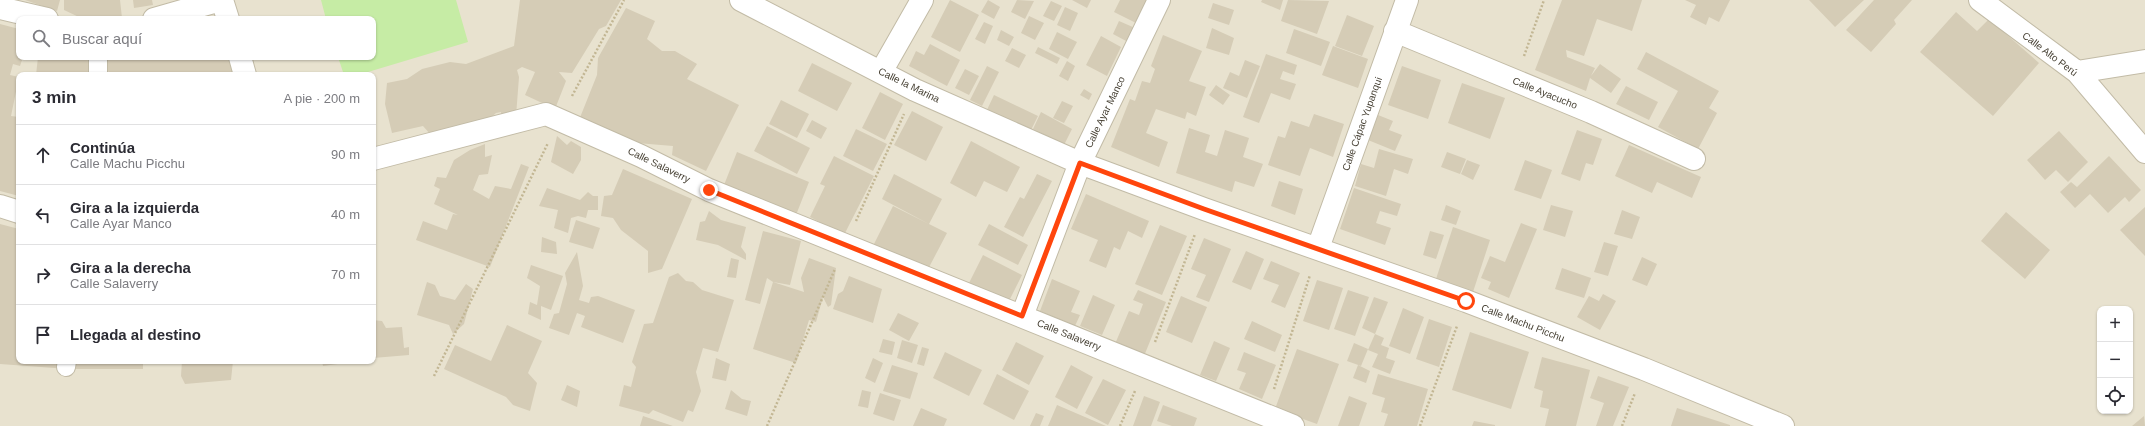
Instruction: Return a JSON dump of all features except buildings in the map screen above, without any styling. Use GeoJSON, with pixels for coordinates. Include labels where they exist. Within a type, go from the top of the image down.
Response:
{"type":"FeatureCollection","features":[{"type":"Feature","properties":{"kind":"street"},"geometry":{"type":"LineString","coordinates":[[161,16],[188,5],[221,0],[227,16]]}},
{"type":"Feature","properties":{"kind":"street","name":"Calle la Marina"},"geometry":{"type":"LineString","coordinates":[[741,0],[915,90],[1080,163]]}},
{"type":"Feature","properties":{"kind":"street"},"geometry":{"type":"LineString","coordinates":[[881,72],[922,0]]}},
{"type":"Feature","properties":{"kind":"street","name":"Calle Ayar Manco"},"geometry":{"type":"LineString","coordinates":[[1022,316],[1080,163],[1159,0]]}},
{"type":"Feature","properties":{"kind":"street","name":"Calle Cápac Yupanqui"},"geometry":{"type":"LineString","coordinates":[[1318,248],[1407,0]]}},
{"type":"Feature","properties":{"kind":"street","name":"Calle Alto Perú"},"geometry":{"type":"LineString","coordinates":[[1980,0],[2077,72],[2145,152]]}},
{"type":"Feature","properties":{"kind":"street"},"geometry":{"type":"LineString","coordinates":[[0,8],[34,16]]}},
{"type":"Feature","properties":{"kind":"street","name":"Calle Ayacucho"},"geometry":{"type":"LineString","coordinates":[[1395,31],[1590,112],[1694,159]]}},
{"type":"Feature","properties":{"kind":"street"},"geometry":{"type":"LineString","coordinates":[[241,60],[245,72]]}},
{"type":"Feature","properties":{"kind":"street"},"geometry":{"type":"LineString","coordinates":[[2077,72],[2145,61]]}},
{"type":"Feature","properties":{"kind":"street","name":"Calle Salaverry"},"geometry":{"type":"LineString","coordinates":[[376,158],[546,114],[640,156],[709,190],[1293,426]]}},
{"type":"Feature","properties":{"kind":"street","name":"Calle Machu Picchu"},"geometry":{"type":"LineString","coordinates":[[1080,163],[1204,209],[1466,301],[1644,369],[1783,426]]}},
{"type":"Feature","properties":{"kind":"street"},"geometry":{"type":"LineString","coordinates":[[0,206],[16,211]]}},
{"type":"Feature","properties":{"kind":"lane"},"geometry":{"type":"LineString","coordinates":[[98,60],[98,72]]}},
{"type":"Feature","properties":{"kind":"path"},"geometry":{"type":"LineString","coordinates":[[434,376],[559,120],[624,0]]}},
{"type":"Feature","properties":{"kind":"path"},"geometry":{"type":"LineString","coordinates":[[1515,81],[1544,0]]}},
{"type":"Feature","properties":{"kind":"path"},"geometry":{"type":"LineString","coordinates":[[1120,426],[1146,367],[1204,209]]}},
{"type":"Feature","properties":{"kind":"path"},"geometry":{"type":"LineString","coordinates":[[1266,415],[1318,248]]}},
{"type":"Feature","properties":{"kind":"path"},"geometry":{"type":"LineString","coordinates":[[1420,426],[1466,301]]}},
{"type":"Feature","properties":{"kind":"path"},"geometry":{"type":"LineString","coordinates":[[1622,426],[1644,369]]}},
{"type":"Feature","properties":{"kind":"shaded area"},"geometry":{"type":"Polygon","coordinates":[[[0,0],[2145,0],[2145,426],[0,426],[0,0]]]}},
{"type":"Feature","properties":{"kind":"green space"},"geometry":{"type":"Polygon","coordinates":[[[321,0],[456,0],[468,42],[368,72],[343,72],[339,60],[376,60],[376,16],[325,16],[321,0]]]}},
{"type":"Feature","properties":{"kind":"route"},"geometry":{"type":"LineString","coordinates":[[709,190],[1022,316],[1080,163],[1204,209],[1466,301]]}}]}
